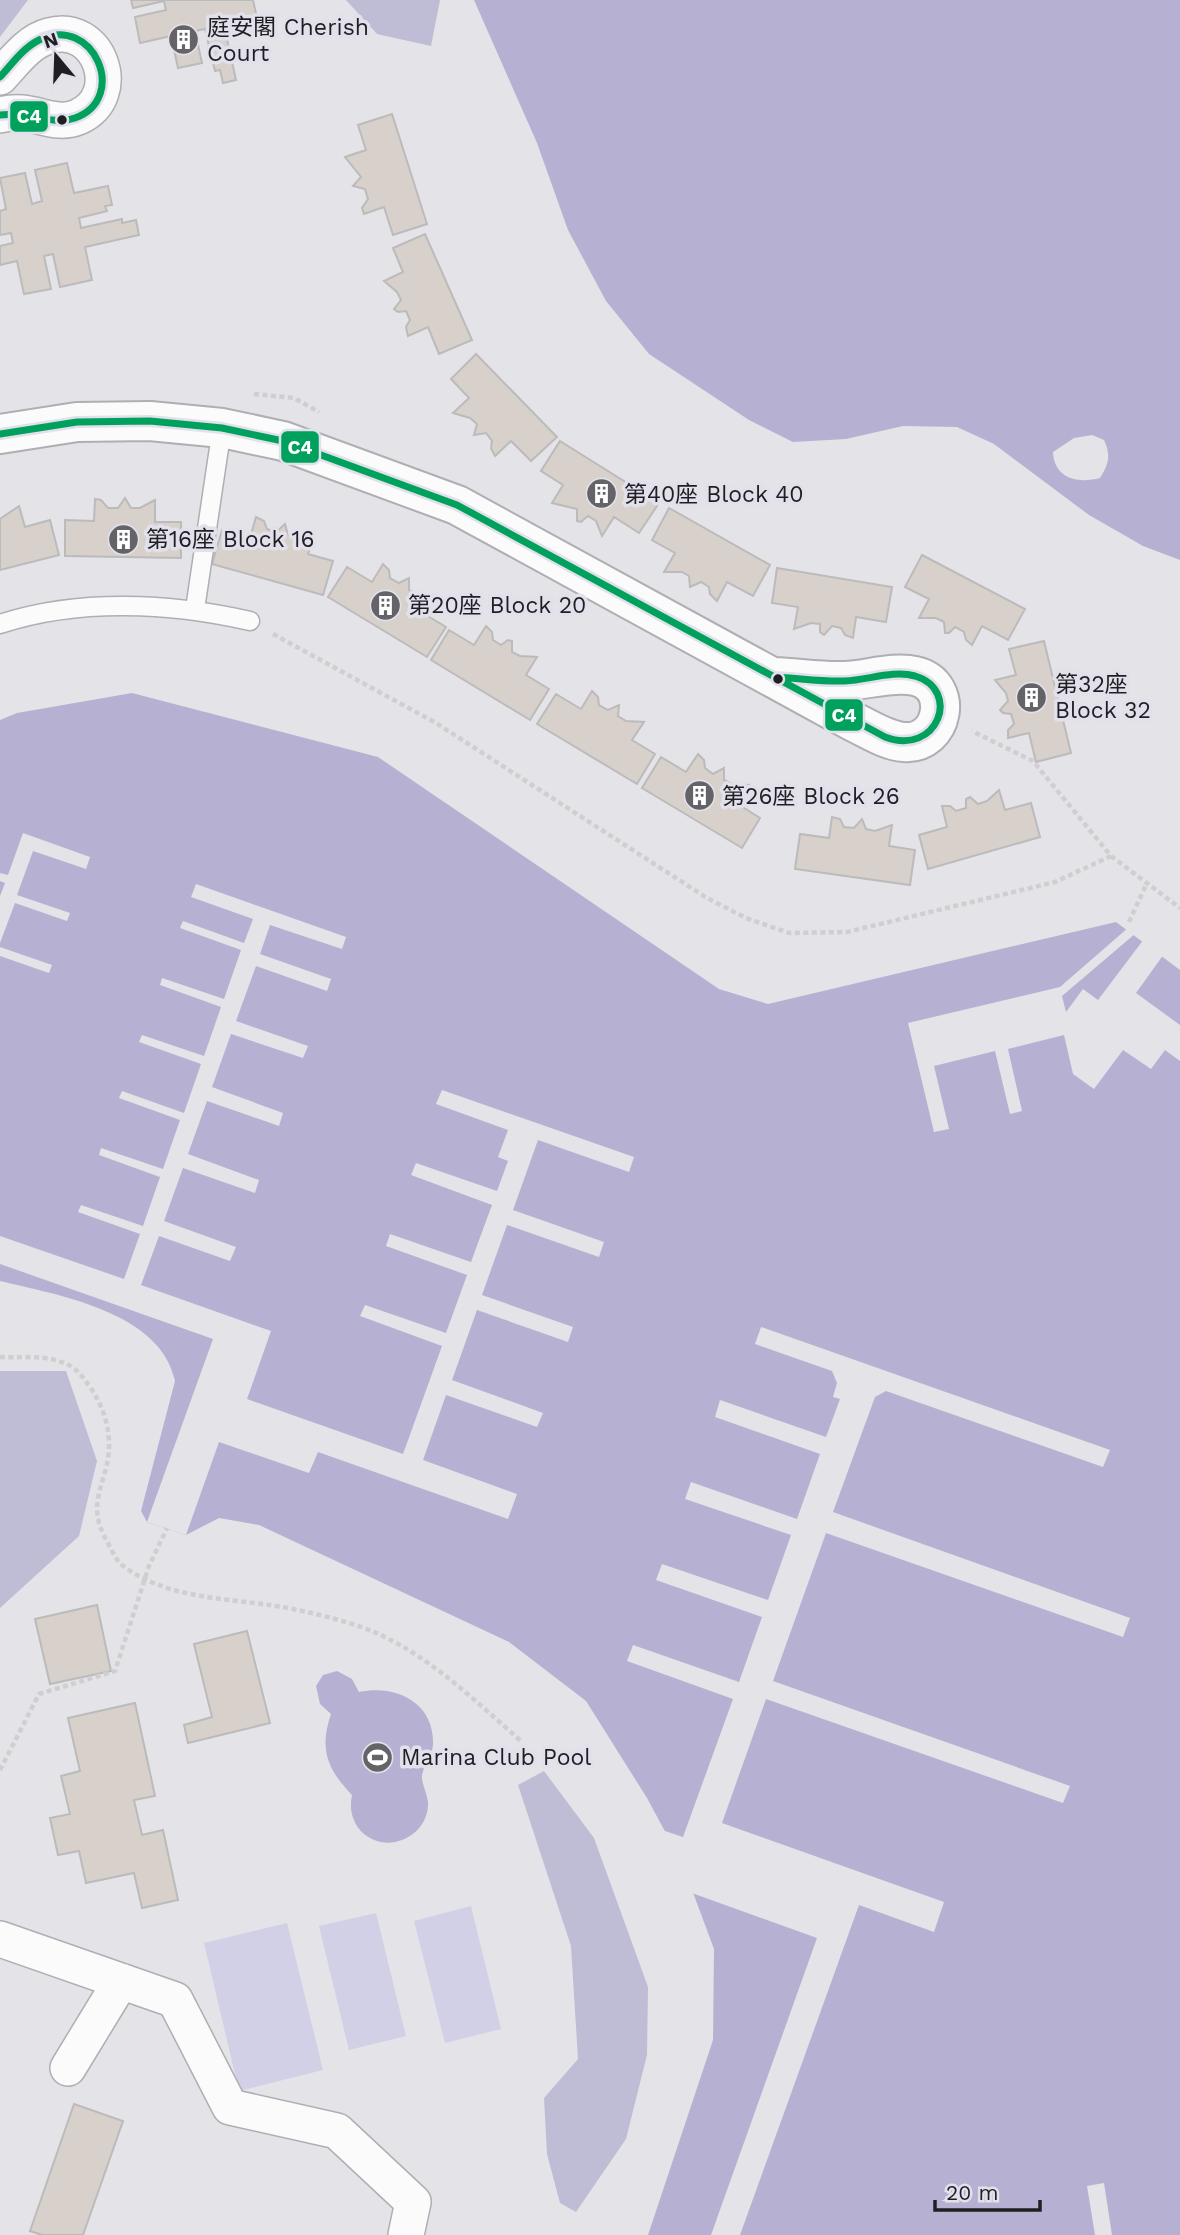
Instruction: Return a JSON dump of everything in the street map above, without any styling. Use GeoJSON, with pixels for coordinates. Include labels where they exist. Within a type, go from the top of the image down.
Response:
{"type":"FeatureCollection","features":[{"type":"Feature","properties":{"kind":"street"},"geometry":{"type":"LineString","coordinates":[[0,77],[36,42],[63,34],[90,45],[99,56],[104,84],[90,110],[78,117],[64,121],[21,111],[0,115]]}},
{"type":"Feature","properties":{"kind":"street"},"geometry":{"type":"LineString","coordinates":[[0,434],[101,422],[150,421],[222,428],[283,441],[457,505],[775,677]]}},
{"type":"Feature","properties":{"kind":"street"},"geometry":{"type":"LineString","coordinates":[[0,1939],[175,2000],[230,2107],[337,2131],[413,2202],[406,2235]]}},
{"type":"Feature","properties":{"kind":"street"},"geometry":{"type":"LineString","coordinates":[[68,2067],[121,1981]]}},
{"type":"Feature","properties":{"kind":"lane"},"geometry":{"type":"LineString","coordinates":[[195,609],[222,428]]}},
{"type":"Feature","properties":{"kind":"lane"},"geometry":{"type":"LineString","coordinates":[[0,624],[100,606],[195,609],[250,621]]}},
{"type":"Feature","properties":{"kind":"path"},"geometry":{"type":"LineString","coordinates":[[250,621],[436,723],[707,898],[746,918],[789,933],[848,932],[1055,882],[1111,856]]}},
{"type":"Feature","properties":{"kind":"path"},"geometry":{"type":"LineString","coordinates":[[971,731],[1033,761],[1111,856],[1180,908]]}},
{"type":"Feature","properties":{"kind":"path"},"geometry":{"type":"LineString","coordinates":[[1129,922],[1147,883]]}},
{"type":"Feature","properties":{"kind":"path"},"geometry":{"type":"LineString","coordinates":[[0,1357],[54,1359],[71,1365],[82,1375],[99,1400],[109,1442],[107,1461],[95,1502],[101,1532],[120,1563],[145,1580],[229,1602],[271,1605],[371,1631],[436,1666],[521,1741]]}},
{"type":"Feature","properties":{"kind":"path"},"geometry":{"type":"LineString","coordinates":[[0,1770],[39,1694],[115,1671],[145,1580],[167,1528]]}},
{"type":"Feature","properties":{"kind":"shaded area"},"geometry":{"type":"Polygon","coordinates":[[[0,0],[28,0],[0,37],[0,0]]]}},
{"type":"Feature","properties":{"kind":"shaded area"},"geometry":{"type":"Polygon","coordinates":[[[346,0],[440,0],[431,46],[377,34],[346,0]]]}},
{"type":"Feature","properties":{"kind":"shaded area"},"geometry":{"type":"Polygon","coordinates":[[[474,0],[1180,0],[1180,560],[1143,546],[1089,515],[994,444],[957,427],[903,426],[846,439],[793,442],[749,420],[649,354],[606,301],[568,230],[537,143],[474,0]],[[1092,435],[1074,438],[1053,452],[1054,461],[1068,477],[1083,480],[1100,478],[1108,459],[1104,440],[1092,435]]]}},
{"type":"Feature","properties":{"kind":"shaded area"},"geometry":{"type":"Polygon","coordinates":[[[132,693],[378,757],[719,989],[768,1004],[1116,922],[1180,970],[1180,2235],[648,2235],[713,2040],[714,1949],[682,1863],[647,1798],[586,1701],[509,1642],[259,1525],[219,1518],[186,1535],[147,1522],[141,1511],[175,1381],[166,1357],[150,1338],[104,1310],[0,1281],[0,720],[17,713],[132,693]]]}},
{"type":"Feature","properties":{"kind":"shaded area"},"geometry":{"type":"Polygon","coordinates":[[[0,1371],[66,1371],[97,1461],[79,1536],[0,1608],[0,1371]]]}},
{"type":"Feature","properties":{"kind":"shaded area","name":"Marina Club Pool"},"geometry":{"type":"Polygon","coordinates":[[[337,1671],[352,1679],[359,1692],[373,1690],[399,1694],[420,1707],[427,1717],[432,1730],[433,1745],[422,1779],[428,1806],[426,1817],[413,1834],[404,1839],[384,1842],[364,1834],[352,1816],[352,1795],[331,1767],[326,1738],[331,1714],[320,1704],[316,1686],[323,1675],[337,1671]]]}},
{"type":"Feature","properties":{"kind":"shaded area"},"geometry":{"type":"Polygon","coordinates":[[[544,1771],[594,1838],[648,1987],[647,2055],[626,2139],[576,2212],[560,2203],[547,2154],[544,2098],[578,2059],[571,1946],[518,1785],[544,1771]]]}},
{"type":"Feature","properties":{"kind":"shaded area"},"geometry":{"type":"Polygon","coordinates":[[[471,1906],[501,2029],[445,2043],[414,1921],[471,1906]]]}},
{"type":"Feature","properties":{"kind":"shaded area"},"geometry":{"type":"Polygon","coordinates":[[[376,1913],[406,2036],[349,2050],[319,1926],[376,1913]]]}},
{"type":"Feature","properties":{"kind":"shaded area"},"geometry":{"type":"Polygon","coordinates":[[[287,1923],[323,2070],[239,2091],[204,1943],[287,1923]]]}},
{"type":"Feature","properties":{"kind":"pier"},"geometry":{"type":"Polygon","coordinates":[[[23,833],[90,857],[86,869],[33,851],[17,895],[70,913],[67,921],[15,903],[0,943],[0,896],[5,883],[0,881],[0,873],[8,875],[23,833]]]}},
{"type":"Feature","properties":{"kind":"pier"},"geometry":{"type":"Polygon","coordinates":[[[196,884],[346,937],[342,949],[270,925],[260,954],[331,979],[327,991],[256,966],[236,1021],[308,1046],[303,1058],[231,1034],[212,1087],[283,1113],[279,1126],[207,1101],[188,1154],[259,1180],[255,1193],[183,1168],[164,1221],[236,1247],[230,1261],[159,1236],[141,1285],[271,1331],[247,1399],[403,1454],[442,1346],[360,1316],[365,1305],[446,1333],[467,1275],[386,1246],[390,1234],[471,1262],[492,1205],[411,1175],[416,1163],[497,1191],[508,1161],[498,1157],[508,1130],[436,1104],[442,1090],[634,1157],[629,1172],[538,1140],[513,1210],[604,1242],[599,1257],[507,1225],[482,1295],[573,1327],[568,1342],[477,1310],[452,1380],[543,1413],[537,1427],[446,1395],[423,1460],[517,1494],[508,1519],[318,1452],[309,1473],[219,1442],[186,1535],[147,1522],[213,1339],[0,1264],[0,1236],[124,1279],[140,1234],[78,1212],[81,1205],[143,1226],[160,1177],[99,1155],[101,1148],[163,1169],[180,1120],[119,1098],[122,1091],[184,1113],[201,1064],[139,1042],[142,1035],[204,1056],[221,1007],[160,985],[162,978],[224,999],[241,950],[180,928],[183,921],[244,943],[253,919],[191,897],[196,884]]]}},
{"type":"Feature","properties":{"kind":"pier"},"geometry":{"type":"Polygon","coordinates":[[[1129,927],[1136,933],[1062,996],[1066,1012],[1083,989],[1098,1000],[1144,939],[1164,954],[1136,993],[1180,1025],[1180,1061],[1165,1050],[1151,1069],[1123,1050],[1094,1089],[1073,1074],[1064,1035],[1008,1049],[1022,1111],[1010,1114],[995,1051],[934,1066],[949,1129],[934,1132],[908,1023],[1060,987],[1129,927]]]}},
{"type":"Feature","properties":{"kind":"pier"},"geometry":{"type":"Polygon","coordinates":[[[0,947],[52,965],[49,973],[0,956],[0,947]]]}},
{"type":"Feature","properties":{"kind":"pier"},"geometry":{"type":"Polygon","coordinates":[[[761,1327],[1110,1450],[1103,1467],[886,1391],[875,1397],[833,1512],[1130,1618],[1123,1637],[826,1533],[773,1681],[1070,1786],[1063,1803],[766,1699],[722,1823],[944,1902],[934,1932],[859,1905],[740,2235],[711,2235],[817,1938],[689,1892],[659,1829],[683,1837],[733,1699],[627,1661],[633,1645],[739,1682],[762,1617],[656,1580],[662,1564],[768,1600],[791,1535],[685,1499],[691,1482],[797,1519],[820,1454],[715,1417],[720,1400],[826,1437],[840,1399],[833,1397],[837,1383],[832,1371],[755,1344],[761,1327]]]}},
{"type":"Feature","properties":{"kind":"pier"},"geometry":{"type":"Polygon","coordinates":[[[1104,2183],[1112,2235],[1095,2235],[1087,2186],[1104,2183]]]}},
{"type":"Feature","properties":{"kind":"building","name":"庭安閣 Cherish Court"},"geometry":{"type":"Polygon","coordinates":[[[131,0],[253,0],[257,18],[224,25],[236,80],[223,83],[220,70],[215,71],[205,29],[195,31],[202,63],[178,68],[171,36],[140,43],[135,17],[166,10],[164,1],[133,8],[131,0]]]}},
{"type":"Feature","properties":{"kind":"building"},"geometry":{"type":"Polygon","coordinates":[[[392,114],[427,224],[393,235],[384,207],[364,214],[362,208],[368,199],[365,189],[353,186],[361,177],[345,157],[366,150],[358,125],[392,114]]]}},
{"type":"Feature","properties":{"kind":"building"},"geometry":{"type":"Polygon","coordinates":[[[67,163],[74,193],[108,186],[112,205],[105,206],[107,211],[79,218],[81,228],[122,219],[122,223],[136,220],[139,235],[85,247],[92,280],[60,287],[53,254],[44,256],[51,289],[24,294],[17,261],[0,265],[0,246],[13,243],[11,233],[0,235],[0,211],[6,209],[0,178],[25,173],[32,204],[42,201],[35,170],[67,163]]]}},
{"type":"Feature","properties":{"kind":"building"},"geometry":{"type":"Polygon","coordinates":[[[425,234],[472,340],[439,354],[428,327],[408,336],[406,327],[410,320],[406,311],[398,312],[394,309],[401,300],[397,292],[384,281],[403,272],[393,248],[425,234]]]}},
{"type":"Feature","properties":{"kind":"building"},"geometry":{"type":"Polygon","coordinates":[[[476,354],[557,437],[531,461],[511,441],[495,456],[491,448],[492,441],[486,433],[474,435],[477,424],[470,418],[453,413],[469,398],[451,379],[476,354]]]}},
{"type":"Feature","properties":{"kind":"building","name":"第40座 Block 40"},"geometry":{"type":"Polygon","coordinates":[[[560,441],[659,503],[639,533],[614,517],[602,536],[596,521],[588,516],[581,522],[577,521],[577,509],[552,503],[563,485],[541,471],[560,441]]]}},
{"type":"Feature","properties":{"kind":"building","name":"第16座 Block 16"},"geometry":{"type":"Polygon","coordinates":[[[125,498],[131,508],[140,508],[155,500],[155,522],[181,522],[181,558],[65,556],[65,520],[94,521],[95,499],[101,500],[108,508],[118,508],[125,498]]]}},
{"type":"Feature","properties":{"kind":"building"},"geometry":{"type":"Polygon","coordinates":[[[19,506],[25,527],[50,520],[59,555],[0,570],[0,519],[19,506]]]}},
{"type":"Feature","properties":{"kind":"building"},"geometry":{"type":"Polygon","coordinates":[[[669,508],[770,565],[753,596],[727,582],[717,601],[710,594],[709,587],[701,582],[690,587],[689,576],[682,572],[664,572],[675,553],[652,540],[669,508]]]}},
{"type":"Feature","properties":{"kind":"building"},"geometry":{"type":"Polygon","coordinates":[[[256,517],[264,521],[267,529],[276,532],[285,524],[288,535],[314,533],[308,554],[333,561],[323,595],[212,564],[222,530],[250,538],[256,517]]]}},
{"type":"Feature","properties":{"kind":"building"},"geometry":{"type":"Polygon","coordinates":[[[922,555],[1025,609],[1008,640],[982,626],[972,645],[966,640],[964,632],[955,627],[945,633],[944,622],[936,618],[919,618],[929,599],[905,587],[922,555]]]}},
{"type":"Feature","properties":{"kind":"building","name":"第20座 Block 20"},"geometry":{"type":"Polygon","coordinates":[[[383,564],[389,570],[390,578],[399,583],[409,578],[409,590],[417,594],[434,595],[423,613],[446,627],[427,657],[328,597],[347,567],[372,582],[383,564]]]}},
{"type":"Feature","properties":{"kind":"building"},"geometry":{"type":"Polygon","coordinates":[[[777,568],[892,587],[886,622],[856,617],[853,638],[845,635],[841,628],[832,626],[824,635],[820,632],[820,624],[811,623],[794,629],[798,607],[772,603],[777,568]]]}},
{"type":"Feature","properties":{"kind":"building"},"geometry":{"type":"Polygon","coordinates":[[[486,626],[492,632],[493,640],[501,645],[508,640],[512,641],[512,652],[520,656],[537,657],[526,675],[549,689],[530,720],[431,660],[449,630],[474,645],[486,626]]]}},
{"type":"Feature","properties":{"kind":"building","name":"第32座 Block 32"},"geometry":{"type":"Polygon","coordinates":[[[1044,641],[1071,753],[1036,762],[1029,733],[1008,738],[1008,730],[1014,724],[1011,714],[1000,710],[1008,701],[1006,693],[995,680],[1016,675],[1009,649],[1044,641]]]}},
{"type":"Feature","properties":{"kind":"building"},"geometry":{"type":"Polygon","coordinates":[[[592,691],[598,697],[599,705],[608,710],[619,705],[618,716],[626,721],[644,722],[632,740],[655,754],[637,784],[537,724],[556,694],[581,709],[592,691]]]}},
{"type":"Feature","properties":{"kind":"building","name":"第26座 Block 26"},"geometry":{"type":"Polygon","coordinates":[[[698,754],[704,760],[705,768],[713,774],[724,768],[724,780],[732,784],[749,785],[738,804],[760,818],[742,848],[642,788],[661,757],[686,772],[698,754]]]}},
{"type":"Feature","properties":{"kind":"building"},"geometry":{"type":"Polygon","coordinates":[[[999,790],[1005,810],[1031,803],[1040,837],[928,869],[919,835],[947,827],[942,806],[950,806],[956,811],[966,808],[966,799],[970,797],[978,804],[987,801],[999,790]]]}},
{"type":"Feature","properties":{"kind":"building"},"geometry":{"type":"Polygon","coordinates":[[[832,817],[840,819],[844,827],[854,828],[862,819],[866,829],[875,831],[892,825],[889,846],[915,850],[910,885],[795,869],[800,834],[829,838],[832,817]]]}},
{"type":"Feature","properties":{"kind":"building"},"geometry":{"type":"Polygon","coordinates":[[[97,1605],[111,1671],[50,1684],[35,1619],[97,1605]]]}},
{"type":"Feature","properties":{"kind":"building"},"geometry":{"type":"Polygon","coordinates":[[[247,1631],[270,1723],[188,1743],[184,1725],[212,1717],[194,1644],[247,1631]]]}},
{"type":"Feature","properties":{"kind":"building"},"geometry":{"type":"Polygon","coordinates":[[[135,1703],[155,1796],[134,1800],[142,1835],[163,1830],[178,1900],[142,1908],[134,1873],[86,1883],[79,1851],[58,1855],[50,1818],[70,1814],[61,1776],[80,1771],[68,1718],[135,1703]]]}},
{"type":"Feature","properties":{"kind":"building"},"geometry":{"type":"Polygon","coordinates":[[[74,2104],[123,2121],[83,2235],[42,2235],[30,2231],[74,2104]]]}},
{"type":"Feature","properties":{"kind":"transit line","name":"C4"},"geometry":{"type":"LineString","coordinates":[[0,77],[33,43],[58,35],[75,38],[89,48],[98,61],[102,77],[100,94],[91,108],[75,118],[57,120],[0,115]]}},
{"type":"Feature","properties":{"kind":"transit line","name":"C4"},"geometry":{"type":"LineString","coordinates":[[0,434],[77,422],[150,421],[222,428],[283,441],[457,505],[885,737],[903,741],[919,738],[930,730],[940,707],[938,694],[929,683],[907,674],[836,681],[775,677]]}},
{"type":"Feature","properties":{"kind":"place","name":"庭安閣 Cherish Court"},"geometry":{"type":"Point","coordinates":[184,40]}},
{"type":"Feature","properties":{"kind":"place","name":"第40座 Block 40"},"geometry":{"type":"Point","coordinates":[601,494]}},
{"type":"Feature","properties":{"kind":"place","name":"第16座 Block 16"},"geometry":{"type":"Point","coordinates":[123,539]}},
{"type":"Feature","properties":{"kind":"place","name":"第20座 Block 20"},"geometry":{"type":"Point","coordinates":[385,605]}},
{"type":"Feature","properties":{"kind":"place","name":"第32座 Block 32"},"geometry":{"type":"Point","coordinates":[1032,697]}},
{"type":"Feature","properties":{"kind":"place","name":"第26座 Block 26"},"geometry":{"type":"Point","coordinates":[699,796]}},
{"type":"Feature","properties":{"kind":"place","name":"Marina Club Pool"},"geometry":{"type":"Point","coordinates":[378,1757]}}]}
